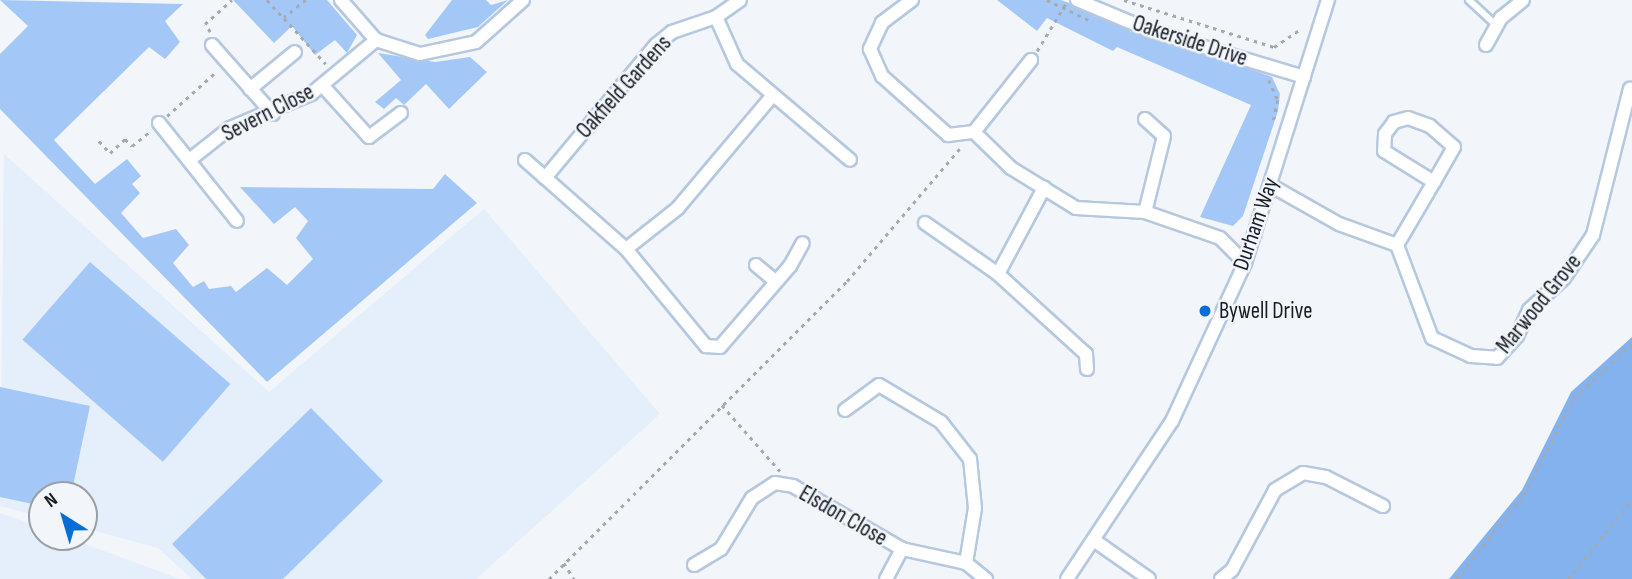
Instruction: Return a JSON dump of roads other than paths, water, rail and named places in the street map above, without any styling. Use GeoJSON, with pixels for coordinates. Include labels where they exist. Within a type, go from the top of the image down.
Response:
{"type":"FeatureCollection","features":[{"type":"Feature","properties":{"kind":"street"},"geometry":{"type":"LineString","coordinates":[[341,0],[376,40],[420,54],[454,49],[476,42],[523,0]]}},
{"type":"Feature","properties":{"kind":"street","name":"Oakfield Gardens"},"geometry":{"type":"LineString","coordinates":[[545,178],[656,45],[671,32],[716,17],[740,0]]}},
{"type":"Feature","properties":{"kind":"street"},"geometry":{"type":"LineString","coordinates":[[912,0],[883,23],[870,49],[882,76],[948,135],[974,132],[1031,60]]}},
{"type":"Feature","properties":{"kind":"street","name":"Oakerside Drive"},"geometry":{"type":"LineString","coordinates":[[1077,0],[1104,6],[1304,77]]}},
{"type":"Feature","properties":{"kind":"street","name":"Durham Way"},"geometry":{"type":"LineString","coordinates":[[1067,579],[1095,541],[1172,421],[1245,263],[1328,0]]}},
{"type":"Feature","properties":{"kind":"street"},"geometry":{"type":"LineString","coordinates":[[1486,45],[1496,26],[1523,0]]}},
{"type":"Feature","properties":{"kind":"street"},"geometry":{"type":"LineString","coordinates":[[716,17],[737,64],[849,160]]}},
{"type":"Feature","properties":{"kind":"street","name":"Severn Close"},"geometry":{"type":"LineString","coordinates":[[192,159],[230,128],[273,114],[322,85],[376,40]]}},
{"type":"Feature","properties":{"kind":"street"},"geometry":{"type":"LineString","coordinates":[[212,45],[273,114]]}},
{"type":"Feature","properties":{"kind":"street"},"geometry":{"type":"LineString","coordinates":[[250,89],[295,52]]}},
{"type":"Feature","properties":{"kind":"street"},"geometry":{"type":"LineString","coordinates":[[322,85],[369,138],[401,113]]}},
{"type":"Feature","properties":{"kind":"street","name":"Marwood Grove"},"geometry":{"type":"LineString","coordinates":[[1397,245],[1432,338],[1471,356],[1497,358],[1517,336],[1529,310],[1564,278],[1593,236],[1630,89]]}},
{"type":"Feature","properties":{"kind":"street"},"geometry":{"type":"LineString","coordinates":[[626,249],[678,208],[773,95]]}},
{"type":"Feature","properties":{"kind":"street"},"geometry":{"type":"LineString","coordinates":[[1270,185],[1339,224],[1397,245],[1434,183],[1454,147],[1430,126],[1408,118],[1394,122],[1385,134],[1384,151],[1434,183]]}},
{"type":"Feature","properties":{"kind":"street"},"geometry":{"type":"LineString","coordinates":[[1145,119],[1164,136],[1145,212]]}},
{"type":"Feature","properties":{"kind":"street"},"geometry":{"type":"LineString","coordinates":[[159,123],[192,159],[237,221]]}},
{"type":"Feature","properties":{"kind":"street"},"geometry":{"type":"LineString","coordinates":[[974,132],[1011,168],[1076,208],[1145,212],[1220,238],[1245,263]]}},
{"type":"Feature","properties":{"kind":"street"},"geometry":{"type":"LineString","coordinates":[[525,160],[626,249],[706,346],[720,347],[776,282],[803,243]]}},
{"type":"Feature","properties":{"kind":"street"},"geometry":{"type":"LineString","coordinates":[[998,274],[1044,188]]}},
{"type":"Feature","properties":{"kind":"street"},"geometry":{"type":"LineString","coordinates":[[925,223],[998,274],[1086,354],[1087,369]]}},
{"type":"Feature","properties":{"kind":"street"},"geometry":{"type":"LineString","coordinates":[[756,265],[776,282]]}},
{"type":"Feature","properties":{"kind":"street"},"geometry":{"type":"LineString","coordinates":[[845,410],[879,385],[948,432],[970,459],[975,508],[966,563]]}},
{"type":"Feature","properties":{"kind":"street"},"geometry":{"type":"LineString","coordinates":[[1222,579],[1232,570],[1275,490],[1303,473],[1326,477],[1383,506]]}},
{"type":"Feature","properties":{"kind":"street","name":"Elsdon Close"},"geometry":{"type":"LineString","coordinates":[[694,565],[721,549],[752,498],[775,483],[783,484],[902,549],[966,563],[986,579]]}},
{"type":"Feature","properties":{"kind":"street"},"geometry":{"type":"LineString","coordinates":[[1095,541],[1149,579]]}},
{"type":"Feature","properties":{"kind":"street","name":"Elsdon Close"},"geometry":{"type":"LineString","coordinates":[[886,579],[902,549]]}},
{"type":"Feature","properties":{"kind":"lane"},"geometry":{"type":"LineString","coordinates":[[1469,0],[1496,26]]}},
{"type":"Feature","properties":{"kind":"place","name":"Bywell Drive"},"geometry":{"type":"Point","coordinates":[1205,311]}}]}
